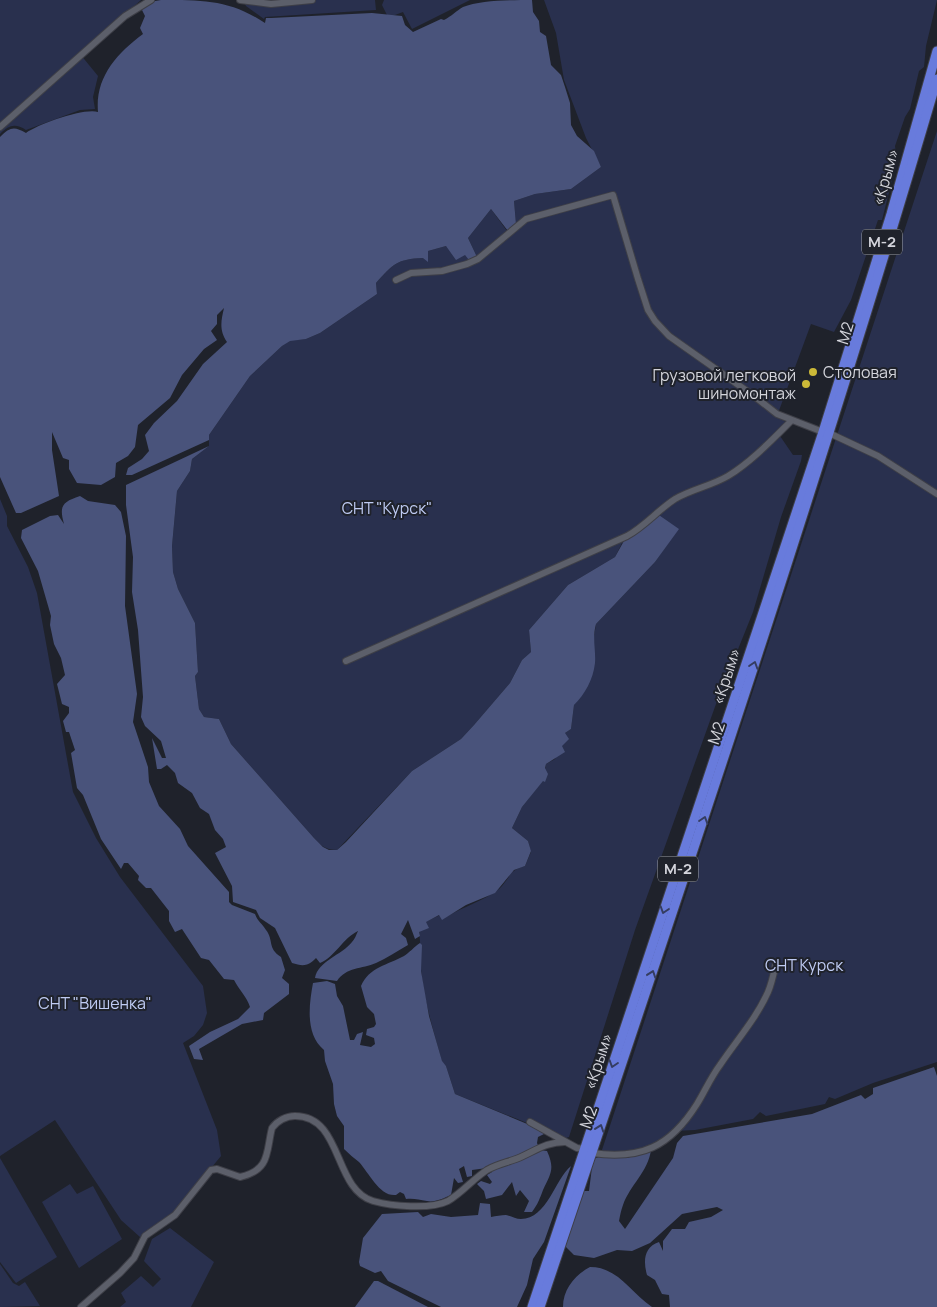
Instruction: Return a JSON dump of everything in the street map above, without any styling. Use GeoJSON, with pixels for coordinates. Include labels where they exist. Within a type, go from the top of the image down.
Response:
{"type":"FeatureCollection","features":[{"type":"Feature","properties":{"kind":"highway","name":"«Крым»"},"geometry":{"type":"LineString","coordinates":[[532,1307],[588,1152],[826,432],[937,51]]}},
{"type":"Feature","properties":{"kind":"highway","name":"М2"},"geometry":{"type":"LineString","coordinates":[[826,432],[860,337],[937,79]]}},
{"type":"Feature","properties":{"kind":"highway","name":"М2"},"geometry":{"type":"LineString","coordinates":[[540,1307],[588,1152]]}},
{"type":"Feature","properties":{"kind":"street"},"geometry":{"type":"LineString","coordinates":[[0,127],[126,16],[151,0]]}},
{"type":"Feature","properties":{"kind":"street"},"geometry":{"type":"LineString","coordinates":[[240,0],[271,4],[312,0]]}},
{"type":"Feature","properties":{"kind":"street"},"geometry":{"type":"LineString","coordinates":[[396,280],[410,273],[442,271],[467,264],[478,259],[526,219],[613,195],[648,310],[655,321],[670,336],[777,414],[791,421],[826,432],[878,456],[937,494]]}},
{"type":"Feature","properties":{"kind":"street"},"geometry":{"type":"LineString","coordinates":[[346,661],[639,530],[677,498],[727,476],[747,462],[791,421]]}},
{"type":"Feature","properties":{"kind":"street"},"geometry":{"type":"LineString","coordinates":[[530,1122],[565,1142],[588,1152],[627,1156],[660,1144],[674,1133],[698,1103],[719,1066],[760,1008],[771,985],[776,963]]}},
{"type":"Feature","properties":{"kind":"street"},"geometry":{"type":"LineString","coordinates":[[81,1307],[120,1273],[138,1252],[145,1236],[174,1215],[211,1170],[217,1169],[240,1177],[256,1170],[266,1158],[272,1128],[281,1120],[292,1116],[306,1117],[320,1127],[330,1140],[348,1178],[359,1195],[374,1201],[410,1206],[428,1206],[448,1200],[479,1175],[499,1164],[521,1157],[548,1144],[565,1142]]}},
{"type":"Feature","properties":{"kind":"green space"},"geometry":{"type":"Polygon","coordinates":[[[0,0],[141,0],[80,54],[98,76],[93,97],[95,109],[80,110],[26,130],[19,126],[12,126],[0,134],[0,0]]]}},
{"type":"Feature","properties":{"kind":"green space"},"geometry":{"type":"Polygon","coordinates":[[[243,0],[375,0],[376,10],[265,17],[264,19],[246,6],[243,0]]]}},
{"type":"Feature","properties":{"kind":"green space"},"geometry":{"type":"Polygon","coordinates":[[[384,0],[470,0],[412,29],[403,12],[387,15],[382,5],[384,0]]]}},
{"type":"Feature","properties":{"kind":"green space","name":"СНТ \"Курск\""},"geometry":{"type":"Polygon","coordinates":[[[544,0],[937,0],[926,46],[924,67],[919,71],[910,109],[905,117],[895,146],[897,160],[882,220],[878,220],[851,300],[834,332],[811,324],[777,416],[787,423],[780,436],[793,455],[802,455],[801,461],[781,517],[753,612],[716,704],[635,930],[569,1137],[560,1140],[532,1125],[455,1094],[446,1066],[442,1062],[427,1005],[422,982],[419,932],[425,922],[440,915],[443,919],[497,891],[513,871],[525,866],[531,852],[528,841],[512,828],[522,807],[543,780],[546,764],[555,759],[565,733],[571,729],[574,705],[593,643],[596,624],[655,562],[678,529],[659,515],[622,543],[615,557],[568,585],[529,630],[531,652],[522,660],[510,683],[474,725],[461,739],[412,771],[337,850],[327,848],[317,841],[231,744],[219,719],[204,717],[199,709],[195,676],[198,672],[195,623],[178,589],[173,572],[172,546],[177,491],[190,471],[192,459],[209,446],[209,435],[250,376],[282,346],[290,340],[306,339],[320,333],[377,294],[376,283],[391,267],[401,261],[423,258],[428,251],[446,246],[465,255],[477,257],[468,238],[491,209],[507,231],[516,224],[514,201],[535,194],[571,189],[601,167],[586,138],[564,80],[556,33],[544,0]]]}},
{"type":"Feature","properties":{"kind":"green space","name":"СНТ Курск"},"geometry":{"type":"Polygon","coordinates":[[[937,131],[937,1062],[873,1083],[835,1099],[829,1097],[825,1104],[766,1116],[760,1112],[753,1119],[695,1130],[674,1131],[663,1140],[638,1151],[601,1153],[937,131]]]}},
{"type":"Feature","properties":{"kind":"green space","name":"СНТ \"Вишенка\""},"geometry":{"type":"Polygon","coordinates":[[[0,499],[7,516],[7,526],[28,567],[37,593],[73,792],[96,838],[120,877],[203,986],[207,1013],[203,1025],[194,1036],[183,1043],[217,1130],[221,1156],[173,1214],[140,1237],[121,1220],[55,1120],[0,1156],[0,499]]]}},
{"type":"Feature","properties":{"kind":"green space"},"geometry":{"type":"Polygon","coordinates":[[[0,1158],[57,1257],[16,1283],[0,1262],[0,1158]]]}},
{"type":"Feature","properties":{"kind":"green space"},"geometry":{"type":"Polygon","coordinates":[[[70,1184],[77,1194],[93,1186],[122,1239],[79,1268],[42,1202],[70,1184]]]}},
{"type":"Feature","properties":{"kind":"green space"},"geometry":{"type":"Polygon","coordinates":[[[170,1228],[214,1262],[191,1307],[120,1307],[126,1302],[121,1293],[141,1276],[153,1287],[161,1279],[144,1261],[152,1239],[170,1228]]]}},
{"type":"Feature","properties":{"kind":"green space"},"geometry":{"type":"Polygon","coordinates":[[[0,1264],[13,1283],[19,1286],[25,1282],[40,1306],[0,1307],[0,1264]]]}},
{"type":"Feature","properties":{"kind":"shaded area"},"geometry":{"type":"Polygon","coordinates":[[[190,0],[216,3],[240,10],[265,23],[266,18],[372,13],[402,16],[405,25],[413,32],[441,19],[444,20],[463,7],[470,5],[497,1],[532,0],[533,12],[539,21],[540,32],[546,36],[551,65],[561,75],[570,103],[571,125],[577,136],[594,151],[601,167],[571,189],[535,194],[514,201],[516,224],[508,231],[491,209],[468,238],[477,257],[469,260],[465,255],[456,260],[446,246],[428,251],[428,262],[423,258],[407,260],[391,267],[376,283],[377,294],[320,333],[306,339],[290,341],[282,346],[250,376],[209,435],[209,440],[132,475],[126,475],[128,468],[142,459],[149,451],[145,435],[154,423],[177,401],[203,364],[227,342],[221,325],[224,308],[217,315],[217,324],[211,331],[217,340],[204,349],[182,375],[170,398],[138,425],[135,447],[128,456],[116,463],[115,477],[101,485],[77,483],[69,469],[69,460],[63,458],[52,432],[52,450],[59,496],[21,513],[16,513],[0,477],[0,137],[12,129],[18,129],[26,133],[61,118],[82,112],[98,112],[100,88],[109,68],[124,50],[143,34],[140,28],[145,16],[142,10],[150,2],[190,0]]]}},
{"type":"Feature","properties":{"kind":"shaded area"},"geometry":{"type":"Polygon","coordinates":[[[209,446],[192,459],[190,471],[177,491],[172,546],[173,572],[178,589],[195,623],[198,672],[195,676],[199,709],[204,717],[219,719],[231,744],[314,838],[329,850],[337,850],[346,842],[412,771],[461,739],[474,725],[510,683],[522,660],[531,652],[529,630],[568,585],[615,557],[625,539],[640,531],[659,515],[679,529],[655,562],[596,624],[594,634],[594,669],[588,686],[574,705],[571,729],[565,733],[569,739],[562,746],[565,752],[546,764],[545,768],[548,774],[545,782],[543,781],[522,807],[512,828],[528,841],[531,851],[525,866],[514,870],[495,893],[466,905],[442,920],[439,915],[426,922],[429,928],[419,932],[420,936],[415,939],[408,920],[401,934],[406,938],[408,945],[376,963],[345,973],[337,981],[315,978],[317,972],[325,963],[348,947],[358,931],[320,963],[316,958],[305,965],[292,963],[275,928],[260,918],[256,910],[233,902],[232,886],[215,853],[226,847],[223,839],[215,830],[209,814],[200,808],[192,793],[178,783],[175,773],[167,765],[157,769],[152,738],[162,758],[166,758],[161,741],[145,726],[141,717],[143,697],[138,630],[132,592],[133,557],[126,505],[126,485],[209,446]]]}},
{"type":"Feature","properties":{"kind":"shaded area"},"geometry":{"type":"Polygon","coordinates":[[[80,496],[88,501],[115,505],[121,512],[126,536],[125,606],[137,694],[133,722],[148,767],[149,782],[159,806],[180,829],[188,846],[229,892],[229,902],[255,914],[265,928],[272,947],[281,957],[285,970],[282,978],[289,984],[289,994],[264,1013],[263,1020],[242,1024],[199,1049],[203,1060],[194,1059],[189,1046],[210,1032],[238,1019],[250,1007],[234,980],[224,979],[209,960],[201,958],[182,929],[175,932],[169,921],[169,911],[151,888],[146,888],[138,880],[139,876],[128,863],[124,863],[121,869],[101,839],[83,795],[77,788],[71,753],[75,750],[63,721],[69,713],[69,707],[62,704],[57,684],[65,675],[61,658],[54,644],[50,625],[51,616],[38,571],[21,538],[22,530],[50,516],[58,515],[64,524],[63,506],[69,500],[80,496]]]}},
{"type":"Feature","properties":{"kind":"shaded area"},"geometry":{"type":"Polygon","coordinates":[[[420,943],[422,945],[421,971],[429,1016],[442,1061],[446,1066],[455,1094],[544,1131],[544,1134],[538,1137],[537,1143],[540,1150],[547,1151],[551,1162],[551,1171],[539,1201],[532,1212],[524,1212],[529,1201],[520,1190],[516,1196],[512,1182],[502,1195],[486,1199],[484,1191],[477,1184],[481,1181],[490,1184],[492,1182],[487,1175],[492,1172],[487,1168],[472,1170],[472,1176],[467,1177],[464,1166],[459,1169],[463,1182],[458,1183],[454,1178],[451,1195],[436,1201],[406,1199],[404,1194],[400,1192],[396,1195],[390,1195],[375,1183],[359,1162],[344,1149],[344,1126],[337,1116],[333,1084],[325,1061],[324,1050],[318,1043],[311,1028],[310,1000],[313,983],[327,981],[335,984],[337,996],[343,1006],[350,1040],[354,1040],[357,1034],[363,1032],[360,1045],[371,1047],[375,1044],[374,1038],[366,1035],[367,1029],[374,1027],[376,1024],[374,1014],[367,1007],[361,986],[364,980],[379,967],[404,956],[420,943]]]}},
{"type":"Feature","properties":{"kind":"shaded area"},"geometry":{"type":"Polygon","coordinates":[[[934,1067],[937,1076],[937,1307],[670,1307],[669,1295],[662,1294],[655,1280],[647,1275],[646,1255],[650,1247],[659,1242],[663,1251],[663,1241],[672,1229],[685,1229],[689,1222],[711,1217],[723,1210],[717,1207],[682,1214],[650,1243],[632,1251],[617,1250],[594,1258],[574,1255],[565,1246],[582,1191],[589,1191],[593,1159],[599,1157],[627,1158],[651,1150],[643,1172],[622,1207],[619,1221],[625,1229],[673,1158],[677,1143],[683,1136],[812,1114],[861,1095],[865,1099],[873,1094],[873,1088],[934,1067]]]}},
{"type":"Feature","properties":{"kind":"shaded area"},"geometry":{"type":"Polygon","coordinates":[[[571,1166],[544,1242],[533,1259],[527,1285],[517,1307],[441,1307],[388,1281],[381,1271],[375,1273],[360,1266],[363,1238],[382,1214],[418,1212],[423,1217],[431,1214],[451,1217],[478,1215],[480,1203],[490,1204],[491,1217],[506,1215],[521,1219],[530,1217],[538,1213],[544,1206],[565,1172],[571,1166]]]}},
{"type":"Feature","properties":{"kind":"shaded area"},"geometry":{"type":"Polygon","coordinates":[[[590,1267],[600,1268],[616,1276],[652,1307],[563,1307],[565,1294],[571,1283],[579,1274],[590,1267]]]}},
{"type":"Feature","properties":{"kind":"shaded area"},"geometry":{"type":"Polygon","coordinates":[[[374,1281],[378,1281],[428,1307],[355,1307],[374,1281]]]}},
{"type":"Feature","properties":{"kind":"place","name":"Столовая"},"geometry":{"type":"Point","coordinates":[813,372]}},
{"type":"Feature","properties":{"kind":"place","name":"Грузовой легковой шиномонтаж"},"geometry":{"type":"Point","coordinates":[806,384]}}]}
